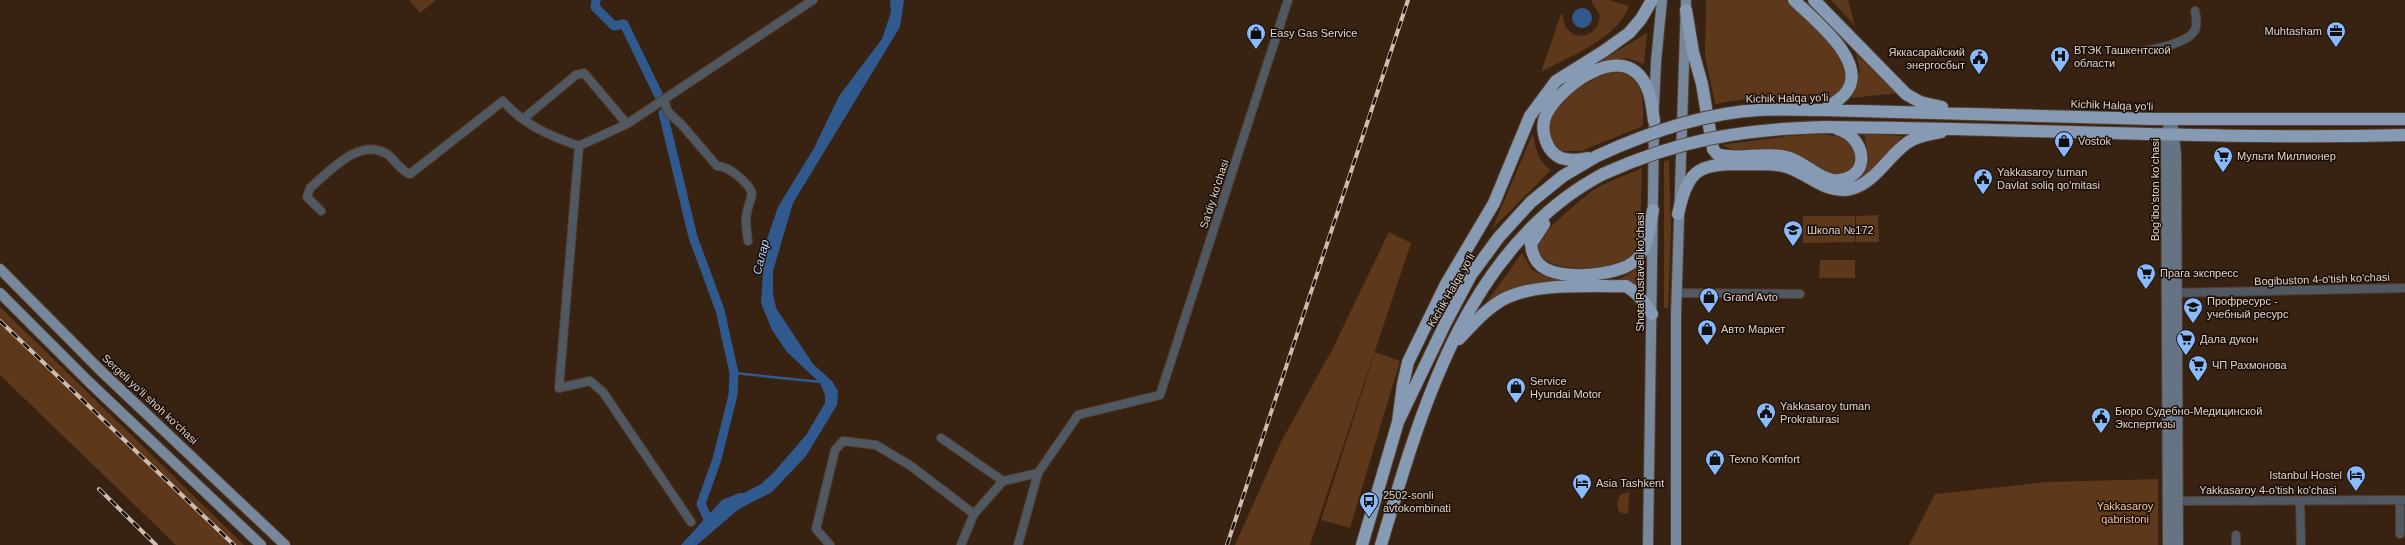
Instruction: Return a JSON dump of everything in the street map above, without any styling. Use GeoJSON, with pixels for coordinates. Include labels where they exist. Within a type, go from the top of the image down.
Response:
{"type":"FeatureCollection","features":[{"type":"Feature","properties":{"kind":"highway"},"geometry":{"type":"LineString","coordinates":[[1398,422],[1403,384],[1408,362],[1446,284],[1494,203],[1530,116],[1543,96],[1556,81],[1604,52],[1629,33],[1641,19],[1652,0]]}},
{"type":"Feature","properties":{"kind":"highway"},"geometry":{"type":"LineString","coordinates":[[1794,0],[1841,48],[1851,66],[1852,78],[1847,92],[1824,110]]}},
{"type":"Feature","properties":{"kind":"highway"},"geometry":{"type":"LineString","coordinates":[[1814,0],[1880,69],[1915,100],[1932,106],[2010,114]]}},
{"type":"Feature","properties":{"kind":"highway"},"geometry":{"type":"LineString","coordinates":[[1686,5],[1693,52],[1702,84],[1715,152],[1722,155],[1786,157],[1834,180],[1851,177],[1858,170],[1861,162],[1861,152],[1857,142],[1845,131],[1824,127]]}},
{"type":"Feature","properties":{"kind":"highway"},"geometry":{"type":"LineString","coordinates":[[1597,156],[1575,160],[1562,158],[1551,150],[1544,131],[1546,114],[1553,103],[1583,76],[1608,67],[1619,66],[1630,68],[1643,79],[1647,87],[1654,121]]}},
{"type":"Feature","properties":{"kind":"highway","name":"Kichik Halqa yo'li"},"geometry":{"type":"LineString","coordinates":[[1362,545],[1398,422],[1446,322],[1483,259],[1531,202],[1563,176],[1597,156],[1648,135],[1715,117],[1759,110],[2010,114],[2171,119],[2405,119]]}},
{"type":"Feature","properties":{"kind":"highway"},"geometry":{"type":"LineString","coordinates":[[1381,545],[1415,432],[1449,350],[1496,267],[1538,221],[1564,197],[1603,174],[1653,152],[1709,138],[1760,130],[1824,127],[1966,128],[2171,134],[2405,135]]}},
{"type":"Feature","properties":{"kind":"highway"},"geometry":{"type":"LineString","coordinates":[[1678,214],[1689,180],[1699,171],[1711,165],[1784,166],[1829,188],[1847,190],[1863,184],[1910,141],[1937,133],[1966,128]]}},
{"type":"Feature","properties":{"kind":"highway"},"geometry":{"type":"LineString","coordinates":[[1564,197],[1538,231],[1531,244],[1534,258],[1539,264],[1556,273],[1600,273],[1627,267],[1641,252],[1650,226],[1653,210]]}},
{"type":"Feature","properties":{"kind":"highway"},"geometry":{"type":"LineString","coordinates":[[1449,350],[1473,324],[1497,304],[1510,297],[1535,290],[1626,286],[1635,291],[1645,301],[1652,314]]}},
{"type":"Feature","properties":{"kind":"main road","name":"Shota Rustaveli ko'chasi"},"geometry":{"type":"LineString","coordinates":[[1648,545],[1654,121],[1656,62],[1662,0]]}},
{"type":"Feature","properties":{"kind":"main road"},"geometry":{"type":"LineString","coordinates":[[1676,545],[1676,293],[1686,5]]}},
{"type":"Feature","properties":{"kind":"main road","name":"Sergeli yo‘li shoh ko‘chasi"},"geometry":{"type":"LineString","coordinates":[[0,269],[102,371],[285,545]]}},
{"type":"Feature","properties":{"kind":"main road"},"geometry":{"type":"LineString","coordinates":[[0,293],[90,382],[261,545]]}},
{"type":"Feature","properties":{"kind":"street"},"geometry":{"type":"LineString","coordinates":[[321,211],[307,196],[310,188],[357,152],[370,149],[382,151],[394,159],[409,175],[502,100],[523,119],[545,134],[579,146],[627,124],[813,0]]}},
{"type":"Feature","properties":{"kind":"street","name":"Sa'diy ko'chasi"},"geometry":{"type":"LineString","coordinates":[[1038,473],[1078,415],[1160,395],[1288,0]]}},
{"type":"Feature","properties":{"kind":"street"},"geometry":{"type":"LineString","coordinates":[[2141,51],[2158,49],[2188,37],[2194,31],[2197,24],[2195,11]]}},
{"type":"Feature","properties":{"kind":"street"},"geometry":{"type":"LineString","coordinates":[[523,119],[576,75],[584,73],[627,124]]}},
{"type":"Feature","properties":{"kind":"street"},"geometry":{"type":"LineString","coordinates":[[664,100],[668,112],[717,166],[721,166],[734,173],[750,187],[753,196],[746,218],[748,241]]}},
{"type":"Feature","properties":{"kind":"street","name":"Bogʻiboʻston koʻchasi"},"geometry":{"type":"LineString","coordinates":[[2168,545],[2172,293],[2171,119]]}},
{"type":"Feature","properties":{"kind":"street"},"geometry":{"type":"LineString","coordinates":[[579,146],[559,388],[590,382],[603,392],[690,522]]}},
{"type":"Feature","properties":{"kind":"street","name":"Bogibuston 4-o'tish ko'chasi"},"geometry":{"type":"LineString","coordinates":[[2172,293],[2405,288]]}},
{"type":"Feature","properties":{"kind":"street"},"geometry":{"type":"LineString","coordinates":[[1676,293],[1800,294]]}},
{"type":"Feature","properties":{"kind":"street","name":"Bogʻiboʻston koʻchasi"},"geometry":{"type":"LineString","coordinates":[[2172,293],[2178,545]]}},
{"type":"Feature","properties":{"kind":"street"},"geometry":{"type":"LineString","coordinates":[[941,438],[1003,481]]}},
{"type":"Feature","properties":{"kind":"street"},"geometry":{"type":"LineString","coordinates":[[830,545],[816,529],[835,450],[843,441],[876,445],[911,466],[974,514]]}},
{"type":"Feature","properties":{"kind":"street"},"geometry":{"type":"LineString","coordinates":[[961,545],[974,514],[1003,481],[1038,473],[1018,545]]}},
{"type":"Feature","properties":{"kind":"street"},"geometry":{"type":"LineString","coordinates":[[2400,534],[2402,500]]}},
{"type":"Feature","properties":{"kind":"street","name":"Yakkasaroy 4-o'tish ko'chasi"},"geometry":{"type":"LineString","coordinates":[[2178,502],[2402,500]]}},
{"type":"Feature","properties":{"kind":"street"},"geometry":{"type":"LineString","coordinates":[[2300,501],[2301,545]]}},
{"type":"Feature","properties":{"kind":"street"},"geometry":{"type":"LineString","coordinates":[[2236,535],[2236,545]]}},
{"type":"Feature","properties":{"kind":"green space"},"geometry":{"type":"Polygon","coordinates":[[[409,0],[436,0],[420,13],[409,0]]]}},
{"type":"Feature","properties":{"kind":"green space"},"geometry":{"type":"Polygon","coordinates":[[[1591,0],[1609,0],[1629,6],[1615,28],[1604,37],[1578,53],[1541,72],[1561,14],[1563,15],[1564,24],[1568,30],[1580,36],[1587,35],[1598,25],[1600,16],[1591,0]]]}},
{"type":"Feature","properties":{"kind":"green space"},"geometry":{"type":"Polygon","coordinates":[[[1706,0],[1786,0],[1842,56],[1848,77],[1839,93],[1823,100],[1759,97],[1715,104],[1705,56],[1706,0]]]}},
{"type":"Feature","properties":{"kind":"green space"},"geometry":{"type":"Polygon","coordinates":[[[1831,0],[1848,0],[1855,26],[1831,0]]]}},
{"type":"Feature","properties":{"kind":"green space"},"geometry":{"type":"Polygon","coordinates":[[[1647,33],[1644,64],[1627,58],[1599,62],[1647,33]]]}},
{"type":"Feature","properties":{"kind":"green space"},"geometry":{"type":"Polygon","coordinates":[[[1856,54],[1898,93],[1852,98],[1860,71],[1856,54]]]}},
{"type":"Feature","properties":{"kind":"green space"},"geometry":{"type":"Polygon","coordinates":[[[1611,72],[1622,73],[1631,77],[1637,82],[1642,97],[1643,126],[1581,151],[1562,151],[1552,139],[1549,127],[1553,115],[1561,103],[1572,93],[1599,77],[1611,72]]]}},
{"type":"Feature","properties":{"kind":"green space"},"geometry":{"type":"Polygon","coordinates":[[[1533,133],[1540,158],[1551,170],[1492,229],[1533,133]]]}},
{"type":"Feature","properties":{"kind":"green space"},"geometry":{"type":"Polygon","coordinates":[[[1824,134],[1843,139],[1853,148],[1858,162],[1847,173],[1836,174],[1829,172],[1784,149],[1734,150],[1721,145],[1789,136],[1824,134]]]}},
{"type":"Feature","properties":{"kind":"green space"},"geometry":{"type":"Polygon","coordinates":[[[1864,134],[1903,136],[1870,171],[1856,182],[1866,168],[1869,159],[1864,134]]]}},
{"type":"Feature","properties":{"kind":"green space"},"geometry":{"type":"Polygon","coordinates":[[[1669,160],[1671,230],[1668,308],[1664,308],[1664,161],[1669,160]]]}},
{"type":"Feature","properties":{"kind":"green space"},"geometry":{"type":"Polygon","coordinates":[[[1642,168],[1640,238],[1636,248],[1626,260],[1611,267],[1572,268],[1552,263],[1544,259],[1539,252],[1539,243],[1541,239],[1572,207],[1598,187],[1642,168]]]}},
{"type":"Feature","properties":{"kind":"green space"},"geometry":{"type":"Polygon","coordinates":[[[1878,215],[1879,242],[1856,242],[1856,216],[1878,215]]]}},
{"type":"Feature","properties":{"kind":"green space"},"geometry":{"type":"Polygon","coordinates":[[[1803,216],[1855,216],[1855,242],[1803,243],[1803,216]]]}},
{"type":"Feature","properties":{"kind":"green space"},"geometry":{"type":"Polygon","coordinates":[[[1389,232],[1411,243],[1310,545],[1235,545],[1281,442],[1332,350],[1389,232]]]}},
{"type":"Feature","properties":{"kind":"green space"},"geometry":{"type":"Polygon","coordinates":[[[1522,253],[1532,270],[1550,279],[1619,279],[1635,270],[1641,263],[1642,289],[1620,280],[1551,282],[1509,289],[1486,303],[1522,253]]]}},
{"type":"Feature","properties":{"kind":"green space"},"geometry":{"type":"Polygon","coordinates":[[[1820,260],[1855,260],[1855,278],[1819,278],[1820,260]]]}},
{"type":"Feature","properties":{"kind":"green space"},"geometry":{"type":"Polygon","coordinates":[[[0,307],[244,545],[176,545],[0,375],[0,307]]]}},
{"type":"Feature","properties":{"kind":"green space"},"geometry":{"type":"Polygon","coordinates":[[[1375,352],[1400,361],[1350,528],[1321,520],[1375,352]]]}},
{"type":"Feature","properties":{"kind":"green space","name":"Yakkasaroy qabristoni"},"geometry":{"type":"Polygon","coordinates":[[[2158,479],[2158,545],[1909,545],[1935,494],[2047,482],[2158,479]]]}},
{"type":"Feature","properties":{"kind":"green space"},"geometry":{"type":"Polygon","coordinates":[[[1629,492],[1628,514],[1619,512],[1617,503],[1620,495],[1629,492]]]}},
{"type":"Feature","properties":{"kind":"water","name":"Салар"},"geometry":{"type":"Polygon","coordinates":[[[890,0],[904,0],[900,27],[793,203],[773,271],[773,293],[776,308],[813,364],[832,381],[838,391],[837,405],[806,456],[772,492],[739,509],[697,545],[681,545],[722,500],[739,493],[744,493],[761,484],[774,472],[806,435],[825,403],[825,395],[820,383],[787,352],[772,330],[761,303],[765,245],[778,207],[814,148],[839,96],[882,39],[891,12],[890,0]]]}},
{"type":"Feature","properties":{"kind":"water"},"geometry":{"type":"Polygon","coordinates":[[[1582,8],[1589,11],[1592,18],[1589,25],[1582,28],[1575,25],[1572,18],[1575,11],[1582,8]]]}},
{"type":"Feature","properties":{"kind":"waterway","name":"Салар"},"geometry":{"type":"LineString","coordinates":[[596,0],[595,7],[614,26],[624,24],[659,96]]}},
{"type":"Feature","properties":{"kind":"waterway","name":"Салар"},"geometry":{"type":"LineString","coordinates":[[663,113],[693,237],[720,310],[734,373],[733,395],[717,459],[701,504],[709,521]]}},
{"type":"Feature","properties":{"kind":"waterway"},"geometry":{"type":"LineString","coordinates":[[734,373],[821,382]]}},
{"type":"Feature","properties":{"kind":"railway"},"geometry":{"type":"LineString","coordinates":[[1227,545],[1408,0]]}},
{"type":"Feature","properties":{"kind":"railway"},"geometry":{"type":"LineString","coordinates":[[0,321],[234,545]]}},
{"type":"Feature","properties":{"kind":"railway"},"geometry":{"type":"LineString","coordinates":[[99,489],[156,545]]}},
{"type":"Feature","properties":{"kind":"place","name":"Muhtasham"},"geometry":{"type":"Point","coordinates":[2336,48]}},
{"type":"Feature","properties":{"kind":"place","name":"Easy Gas Service"},"geometry":{"type":"Point","coordinates":[1256,50]}},
{"type":"Feature","properties":{"kind":"place","name":"ВТЭК Ташкентской области"},"geometry":{"type":"Point","coordinates":[2060,73]}},
{"type":"Feature","properties":{"kind":"place","name":"Яккасарайский энергосбыт"},"geometry":{"type":"Point","coordinates":[1979,75]}},
{"type":"Feature","properties":{"kind":"place","name":"Vostok"},"geometry":{"type":"Point","coordinates":[2064,158]}},
{"type":"Feature","properties":{"kind":"place","name":"Мульти Миллионер"},"geometry":{"type":"Point","coordinates":[2223,173]}},
{"type":"Feature","properties":{"kind":"place","name":"Yakkasaroy tuman Davlat soliq qo'mitasi"},"geometry":{"type":"Point","coordinates":[1983,195]}},
{"type":"Feature","properties":{"kind":"place","name":"Школа №172"},"geometry":{"type":"Point","coordinates":[1793,247]}},
{"type":"Feature","properties":{"kind":"place","name":"Прага экспресс"},"geometry":{"type":"Point","coordinates":[2146,290]}},
{"type":"Feature","properties":{"kind":"place","name":"Grand Avto"},"geometry":{"type":"Point","coordinates":[1709,314]}},
{"type":"Feature","properties":{"kind":"place","name":"Профресурс - учебный ресурс"},"geometry":{"type":"Point","coordinates":[2193,324]}},
{"type":"Feature","properties":{"kind":"place","name":"Авто Маркет"},"geometry":{"type":"Point","coordinates":[1707,346]}},
{"type":"Feature","properties":{"kind":"place","name":"Дала дукон"},"geometry":{"type":"Point","coordinates":[2186,356]}},
{"type":"Feature","properties":{"kind":"place","name":"ЧП Рахмонова"},"geometry":{"type":"Point","coordinates":[2198,382]}},
{"type":"Feature","properties":{"kind":"place","name":"Service Hyundai Motor"},"geometry":{"type":"Point","coordinates":[1516,404]}},
{"type":"Feature","properties":{"kind":"place","name":"Yakkasaroy tuman Prokraturasi"},"geometry":{"type":"Point","coordinates":[1766,429]}},
{"type":"Feature","properties":{"kind":"place","name":"Бюро Судебно-Медицинской Экспертизы"},"geometry":{"type":"Point","coordinates":[2101,434]}},
{"type":"Feature","properties":{"kind":"place","name":"Texno Komfort"},"geometry":{"type":"Point","coordinates":[1715,476]}},
{"type":"Feature","properties":{"kind":"place","name":"Istanbul Hostel"},"geometry":{"type":"Point","coordinates":[2356,492]}},
{"type":"Feature","properties":{"kind":"place","name":"Asia Tashkent"},"geometry":{"type":"Point","coordinates":[1582,500]}},
{"type":"Feature","properties":{"kind":"place","name":"2502-sonli avtokombinati"},"geometry":{"type":"Point","coordinates":[1369,518]}}]}
